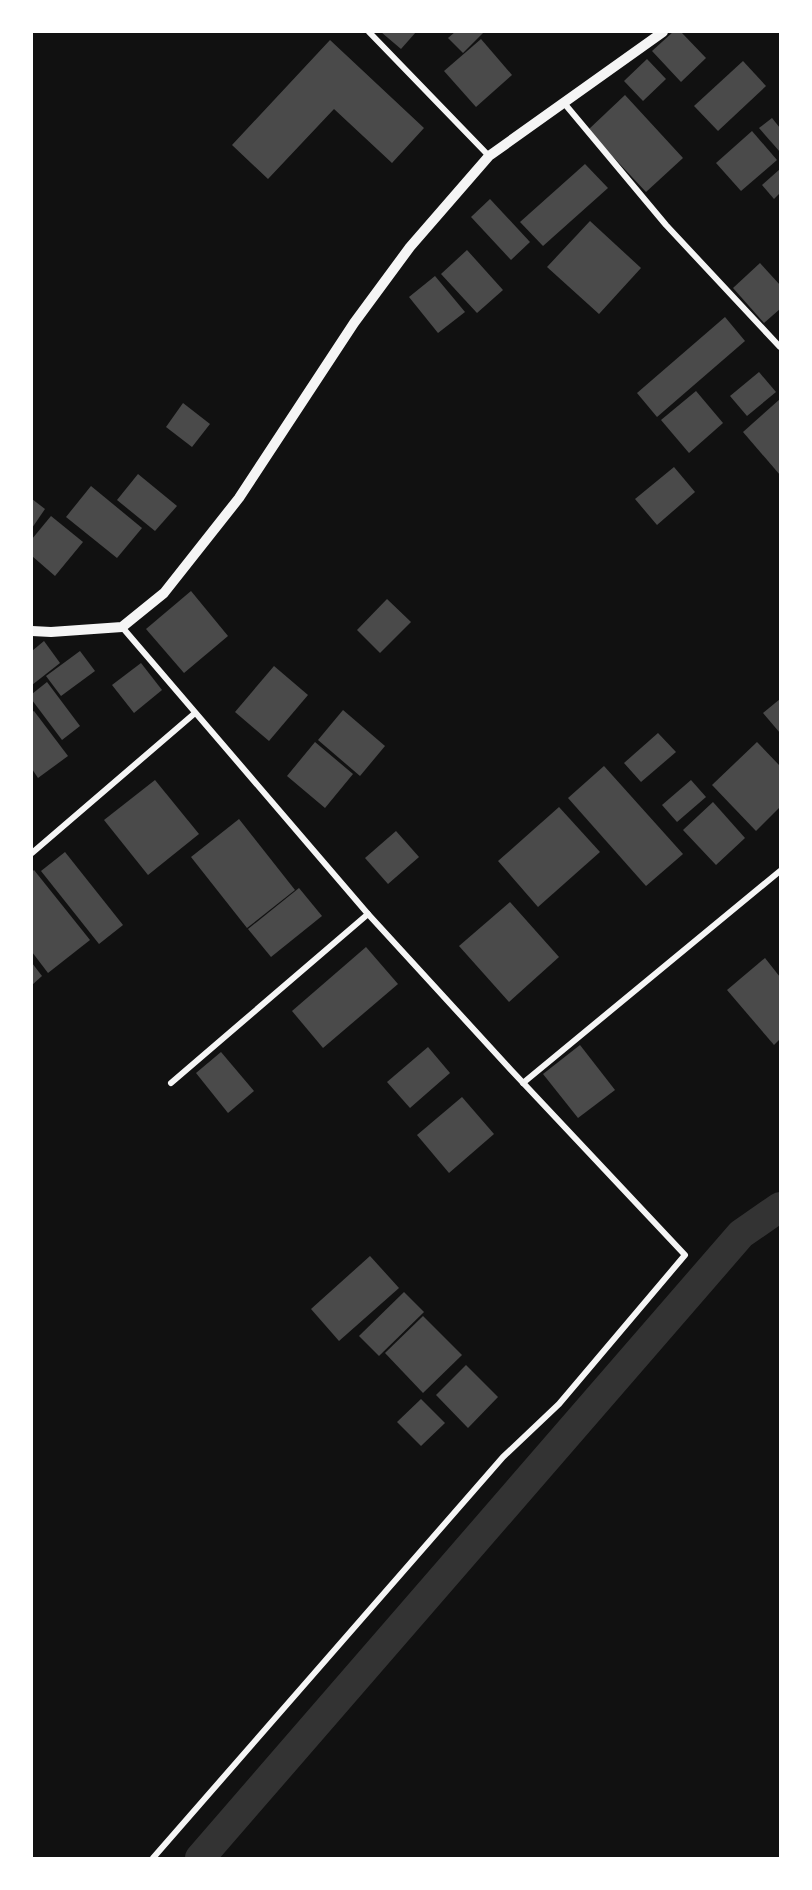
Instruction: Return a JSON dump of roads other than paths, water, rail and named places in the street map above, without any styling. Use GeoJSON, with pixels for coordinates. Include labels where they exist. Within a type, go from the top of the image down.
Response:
{"type":"FeatureCollection","features":[{"type":"Feature","properties":{"kind":"street"},"geometry":{"type":"LineString","coordinates":[[369,32],[489,156]]}},
{"type":"Feature","properties":{"kind":"street"},"geometry":{"type":"LineString","coordinates":[[32,631],[51,632],[122,627],[164,593],[231,508],[354,323],[410,247],[489,156],[663,32]]}},
{"type":"Feature","properties":{"kind":"street"},"geometry":{"type":"LineString","coordinates":[[564,103],[666,225],[780,347]]}},
{"type":"Feature","properties":{"kind":"street"},"geometry":{"type":"LineString","coordinates":[[122,627],[368,914],[523,1083],[686,1255],[559,1404],[503,1457],[153,1858]]}},
{"type":"Feature","properties":{"kind":"street"},"geometry":{"type":"LineString","coordinates":[[32,853],[195,713]]}},
{"type":"Feature","properties":{"kind":"street"},"geometry":{"type":"LineString","coordinates":[[523,1083],[780,871]]}},
{"type":"Feature","properties":{"kind":"street"},"geometry":{"type":"LineString","coordinates":[[171,1083],[368,914]]}},
{"type":"Feature","properties":{"kind":"waterway"},"geometry":{"type":"LineString","coordinates":[[200,1858],[741,1234],[780,1207]]}}]}
